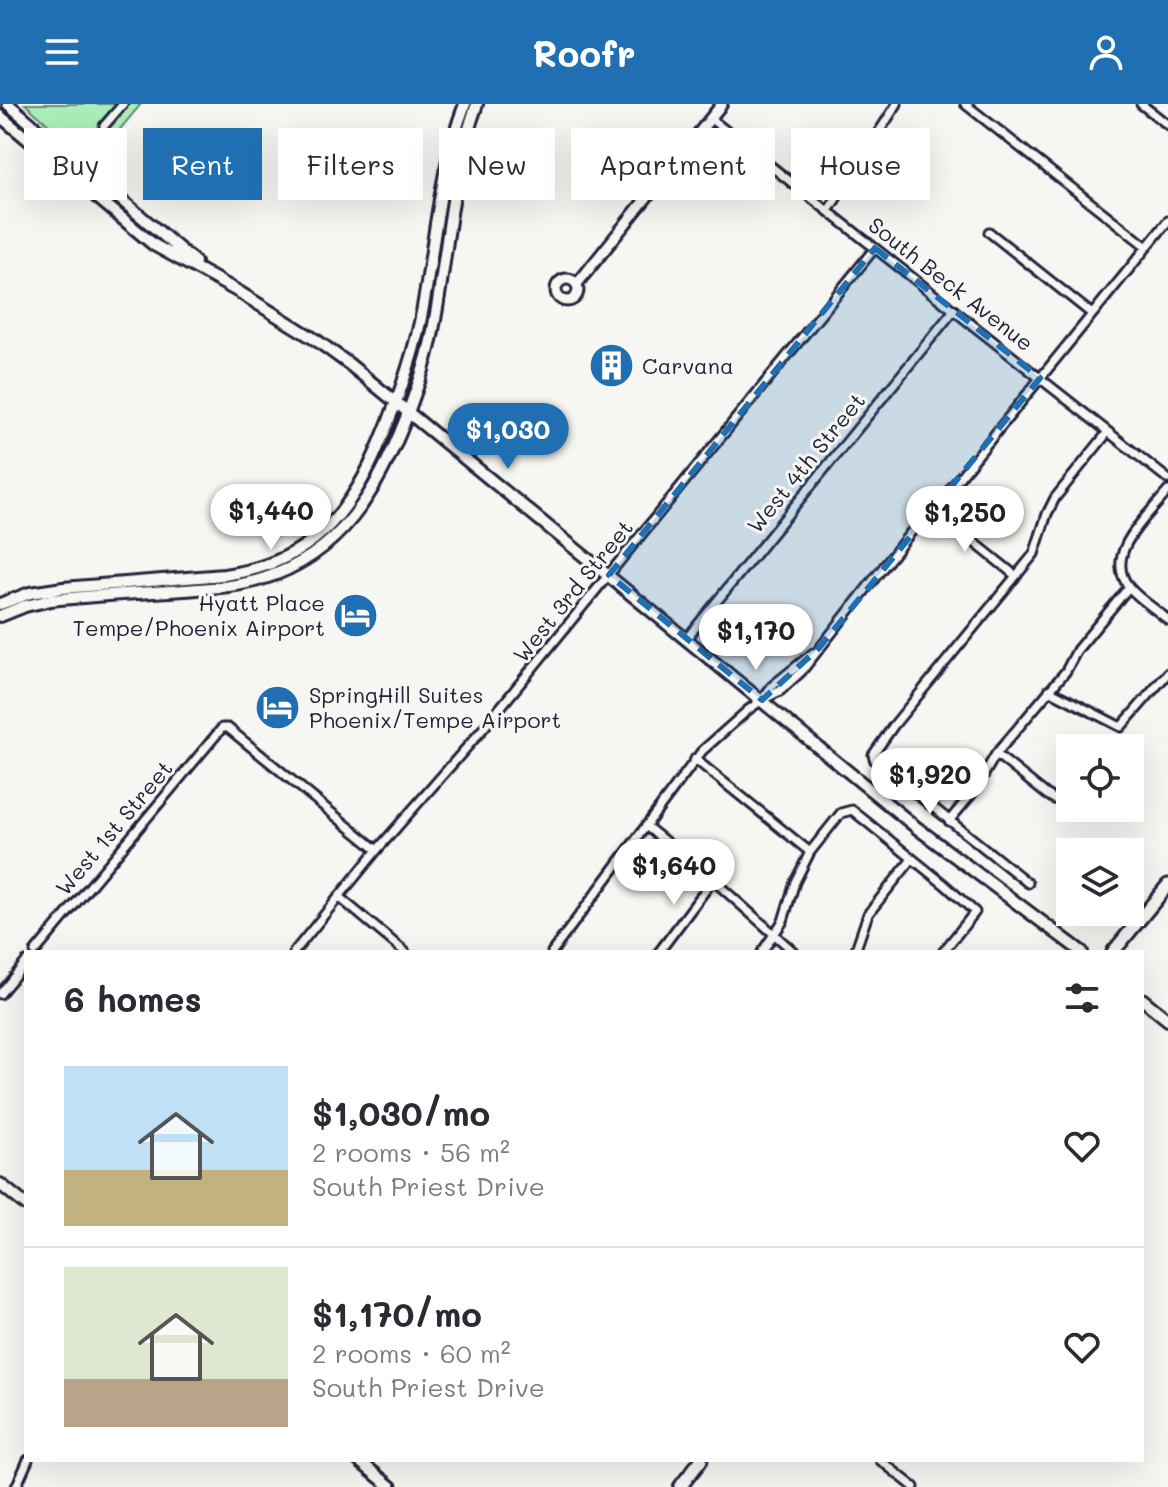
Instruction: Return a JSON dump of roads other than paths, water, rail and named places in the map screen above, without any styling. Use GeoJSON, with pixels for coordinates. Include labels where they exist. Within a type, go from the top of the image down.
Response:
{"type":"FeatureCollection","features":[{"type":"Feature","properties":{"kind":"main road"},"geometry":{"type":"LineString","coordinates":[[8,104],[205,272]]}},
{"type":"Feature","properties":{"kind":"main road"},"geometry":{"type":"LineString","coordinates":[[0,616],[24,601],[63,588],[250,571],[283,559],[312,542],[335,521],[354,496],[375,454],[411,358],[420,324],[450,153],[465,104]]}},
{"type":"Feature","properties":{"kind":"main road"},"geometry":{"type":"LineString","coordinates":[[0,604],[219,587],[260,580],[286,571],[334,539],[379,479],[408,411],[434,326],[460,160],[477,104]]}},
{"type":"Feature","properties":{"kind":"main road"},"geometry":{"type":"LineString","coordinates":[[0,116],[154,245],[205,272],[316,340],[396,401],[917,828],[1079,950]]}},
{"type":"Feature","properties":{"kind":"main road"},"geometry":{"type":"LineString","coordinates":[[260,580],[266,573],[303,555],[312,542]]}},
{"type":"Feature","properties":{"kind":"main road"},"geometry":{"type":"LineString","coordinates":[[73,598],[83,593],[106,590],[114,584]]}},
{"type":"Feature","properties":{"kind":"main road"},"geometry":{"type":"LineString","coordinates":[[1115,950],[1168,885]]}},
{"type":"Feature","properties":{"kind":"main road"},"geometry":{"type":"LineString","coordinates":[[1144,1001],[1168,1020]]}},
{"type":"Feature","properties":{"kind":"main road"},"geometry":{"type":"LineString","coordinates":[[0,1184],[24,1203]]}},
{"type":"Feature","properties":{"kind":"main road"},"geometry":{"type":"LineString","coordinates":[[360,1462],[391,1487]]}},
{"type":"Feature","properties":{"kind":"main road"},"geometry":{"type":"LineString","coordinates":[[680,1487],[699,1462]]}},
{"type":"Feature","properties":{"kind":"street"},"geometry":{"type":"LineString","coordinates":[[104,126],[123,104]]}},
{"type":"Feature","properties":{"kind":"street"},"geometry":{"type":"LineString","coordinates":[[577,284],[722,104]]}},
{"type":"Feature","properties":{"kind":"street"},"geometry":{"type":"LineString","coordinates":[[881,128],[897,104]]}},
{"type":"Feature","properties":{"kind":"street"},"geometry":{"type":"LineString","coordinates":[[965,104],[1147,247]]}},
{"type":"Feature","properties":{"kind":"street"},"geometry":{"type":"LineString","coordinates":[[1141,104],[1168,125]]}},
{"type":"Feature","properties":{"kind":"street","name":"South Beck Avenue"},"geometry":{"type":"LineString","coordinates":[[711,119],[1168,479]]}},
{"type":"Feature","properties":{"kind":"street"},"geometry":{"type":"LineString","coordinates":[[828,211],[835,200]]}},
{"type":"Feature","properties":{"kind":"street"},"geometry":{"type":"LineString","coordinates":[[553,950],[695,759],[719,734],[762,700],[772,686],[819,648],[1168,221]]}},
{"type":"Feature","properties":{"kind":"street"},"geometry":{"type":"LineString","coordinates":[[989,232],[1092,314]]}},
{"type":"Feature","properties":{"kind":"street","name":"West 3rd Street"},"geometry":{"type":"LineString","coordinates":[[296,950],[377,850],[482,730],[875,248]]}},
{"type":"Feature","properties":{"kind":"street","name":"West 4th Street"},"geometry":{"type":"LineString","coordinates":[[687,638],[954,310]]}},
{"type":"Feature","properties":{"kind":"street"},"geometry":{"type":"LineString","coordinates":[[1028,883],[875,761],[875,750],[1034,554],[1055,498],[1108,432]]}},
{"type":"Feature","properties":{"kind":"street"},"geometry":{"type":"LineString","coordinates":[[1168,491],[1125,545],[1120,561],[1129,587],[1168,620]]}},
{"type":"Feature","properties":{"kind":"street"},"geometry":{"type":"LineString","coordinates":[[933,509],[1016,576]]}},
{"type":"Feature","properties":{"kind":"street"},"geometry":{"type":"LineString","coordinates":[[949,821],[975,790],[996,754],[1129,587]]}},
{"type":"Feature","properties":{"kind":"street"},"geometry":{"type":"LineString","coordinates":[[1049,690],[1121,727],[1168,673]]}},
{"type":"Feature","properties":{"kind":"street","name":"West 1st Street"},"geometry":{"type":"LineString","coordinates":[[37,950],[222,728],[228,728],[377,850]]}},
{"type":"Feature","properties":{"kind":"street"},"geometry":{"type":"LineString","coordinates":[[996,754],[1046,794],[1056,798]]}},
{"type":"Feature","properties":{"kind":"street"},"geometry":{"type":"LineString","coordinates":[[695,759],[810,852]]}},
{"type":"Feature","properties":{"kind":"street"},"geometry":{"type":"LineString","coordinates":[[764,950],[783,921],[795,882],[810,852],[846,810],[852,810],[975,912],[945,950]]}},
{"type":"Feature","properties":{"kind":"street"},"geometry":{"type":"LineString","coordinates":[[646,826],[792,950]]}},
{"type":"Feature","properties":{"kind":"street"},"geometry":{"type":"LineString","coordinates":[[856,950],[868,914],[912,859]]}},
{"type":"Feature","properties":{"kind":"street"},"geometry":{"type":"LineString","coordinates":[[660,950],[713,880]]}},
{"type":"Feature","properties":{"kind":"street"},"geometry":{"type":"LineString","coordinates":[[339,897],[403,950]]}},
{"type":"Feature","properties":{"kind":"street"},"geometry":{"type":"LineString","coordinates":[[0,994],[24,964]]}},
{"type":"Feature","properties":{"kind":"street"},"geometry":{"type":"LineString","coordinates":[[16,1487],[27,1462]]}},
{"type":"Feature","properties":{"kind":"street"},"geometry":{"type":"LineString","coordinates":[[883,1462],[914,1487]]}},
{"type":"Feature","properties":{"kind":"place","name":"Carvana"},"geometry":{"type":"Point","coordinates":[611,366]}},
{"type":"Feature","properties":{"kind":"place","name":"Hyatt Place Tempe/Phoenix Airport"},"geometry":{"type":"Point","coordinates":[356,616]}},
{"type":"Feature","properties":{"kind":"place","name":"SpringHill Suites Phoenix/Tempe Airport"},"geometry":{"type":"Point","coordinates":[278,708]}}]}
